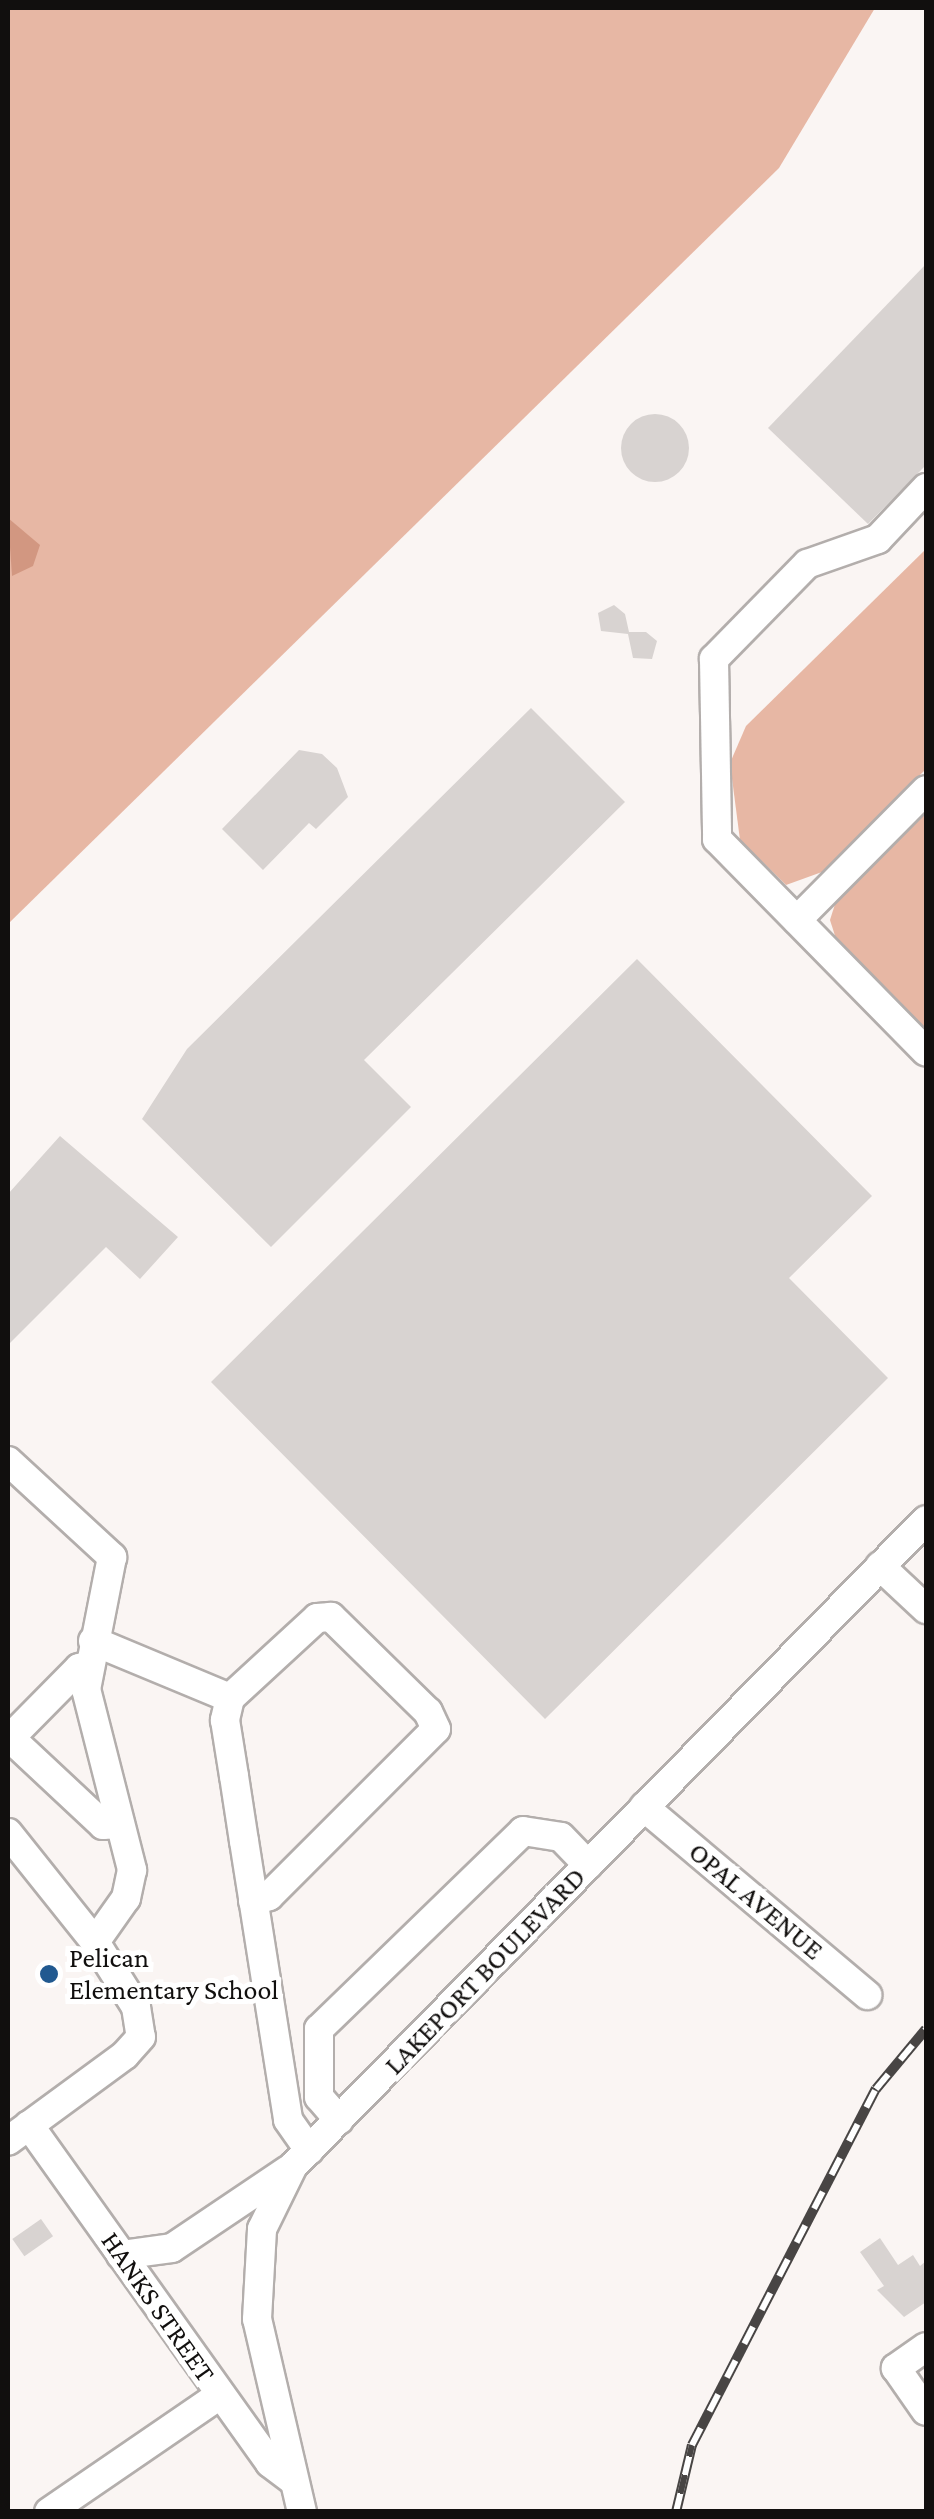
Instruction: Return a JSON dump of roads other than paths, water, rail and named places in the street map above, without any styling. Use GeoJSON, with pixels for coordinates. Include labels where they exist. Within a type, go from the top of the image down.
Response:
{"type":"FeatureCollection","features":[{"type":"Feature","properties":{"kind":"street"},"geometry":{"type":"LineString","coordinates":[[926,488],[878,539],[807,564],[714,659],[717,839],[926,1052]]}},
{"type":"Feature","properties":{"kind":"street"},"geometry":{"type":"LineString","coordinates":[[796,920],[926,790]]}},
{"type":"Feature","properties":{"kind":"street"},"geometry":{"type":"LineString","coordinates":[[8,1461],[112,1557],[86,1689],[132,1870],[126,1898],[95,1942]]}},
{"type":"Feature","properties":{"kind":"street","name":"LAKEPORT BOULEVARD"},"geometry":{"type":"LineString","coordinates":[[302,2512],[257,2318],[262,2229],[301,2158],[926,1520]]}},
{"type":"Feature","properties":{"kind":"street"},"geometry":{"type":"LineString","coordinates":[[880,1566],[926,1609]]}},
{"type":"Feature","properties":{"kind":"street"},"geometry":{"type":"LineString","coordinates":[[121,2254],[172,2248],[301,2158],[288,2120],[253,1901],[225,1720],[230,1698],[317,1618],[330,1616],[428,1712],[436,1729],[269,1896],[253,1901]]}},
{"type":"Feature","properties":{"kind":"street"},"geometry":{"type":"LineString","coordinates":[[92,1653],[230,1698]]}},
{"type":"Feature","properties":{"kind":"street"},"geometry":{"type":"LineString","coordinates":[[92,1653],[8,1737],[102,1825],[120,1824]]}},
{"type":"Feature","properties":{"kind":"street","name":"OPAL AVENUE"},"geometry":{"type":"LineString","coordinates":[[644,1807],[867,1995]]}},
{"type":"Feature","properties":{"kind":"street"},"geometry":{"type":"LineString","coordinates":[[339,2120],[318,2097],[319,2029],[523,1831],[561,1837],[588,1865]]}},
{"type":"Feature","properties":{"kind":"street"},"geometry":{"type":"LineString","coordinates":[[8,1833],[95,1942],[136,2007],[141,2036],[125,2056],[18,2133]]}},
{"type":"Feature","properties":{"kind":"street","name":"HANKS STREET"},"geometry":{"type":"LineString","coordinates":[[18,2133],[121,2254],[270,2463],[294,2481]]}},
{"type":"Feature","properties":{"kind":"street"},"geometry":{"type":"LineString","coordinates":[[926,2347],[896,2368],[926,2411]]}},
{"type":"Feature","properties":{"kind":"street"},"geometry":{"type":"LineString","coordinates":[[50,2512],[220,2395]]}},
{"type":"Feature","properties":{"kind":"railway"},"geometry":{"type":"LineString","coordinates":[[676,2512],[692,2445],[876,2089],[926,2029]]}},
{"type":"Feature","properties":{"kind":"place","name":"Pelican Elementary School"},"geometry":{"type":"Point","coordinates":[49,1974]}}]}
